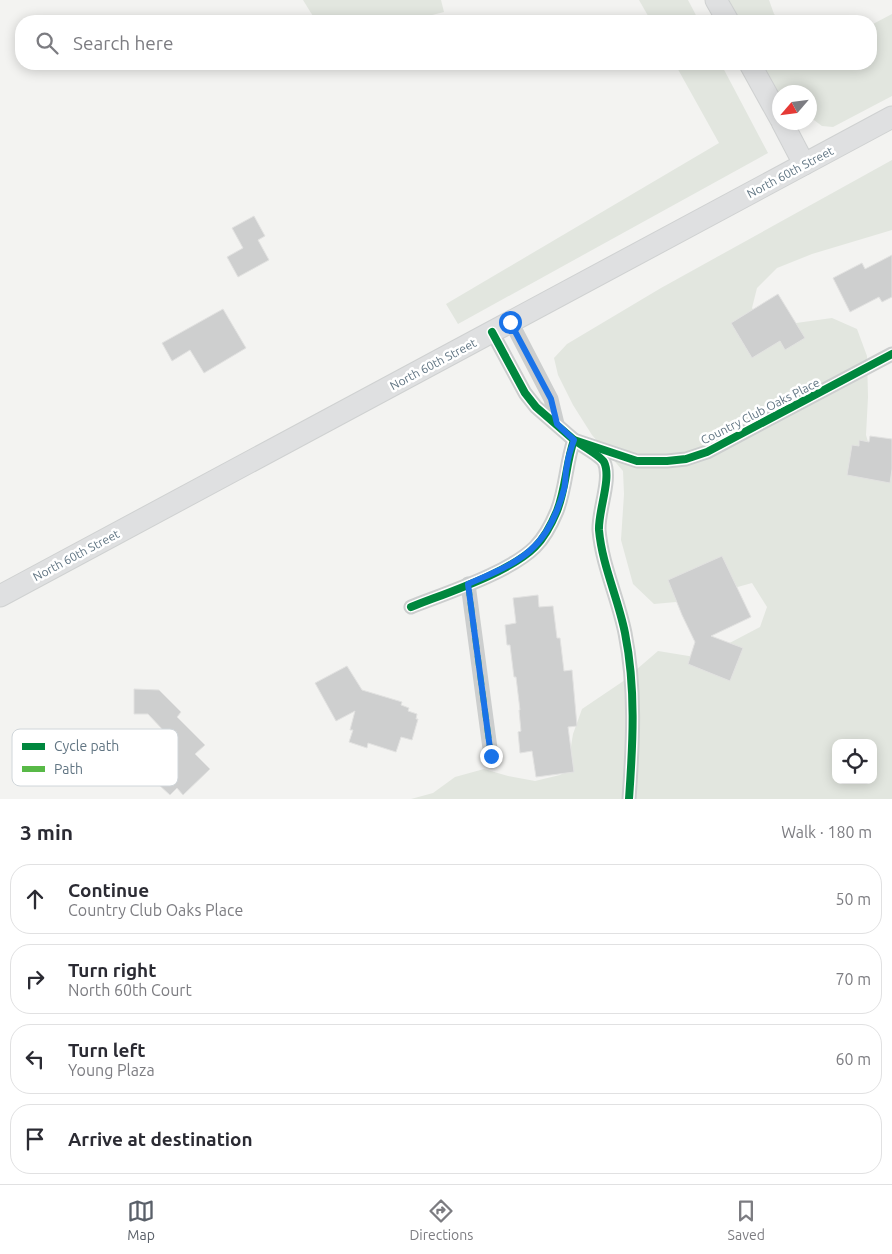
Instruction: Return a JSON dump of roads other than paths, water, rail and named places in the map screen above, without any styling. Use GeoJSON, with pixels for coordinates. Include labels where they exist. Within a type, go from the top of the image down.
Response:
{"type":"FeatureCollection","features":[{"type":"Feature","properties":{"kind":"main road"},"geometry":{"type":"LineString","coordinates":[[716,0],[725,15]]}},
{"type":"Feature","properties":{"kind":"main road"},"geometry":{"type":"LineString","coordinates":[[753,70],[772,104]]}},
{"type":"Feature","properties":{"kind":"main road","name":"North 60th Street"},"geometry":{"type":"LineString","coordinates":[[0,596],[892,117]]}},
{"type":"Feature","properties":{"kind":"main road"},"geometry":{"type":"LineString","coordinates":[[786,130],[804,164]]}},
{"type":"Feature","properties":{"kind":"street"},"geometry":{"type":"LineString","coordinates":[[501,327],[551,399],[557,424]]}},
{"type":"Feature","properties":{"kind":"street","name":"Country Club Oaks Place"},"geometry":{"type":"LineString","coordinates":[[501,327],[525,393],[536,407],[574,440],[604,461],[607,473],[599,528],[602,555],[615,593],[625,632],[633,695],[633,740],[629,799]]}},
{"type":"Feature","properties":{"kind":"street","name":"Country Club Oaks Place"},"geometry":{"type":"LineString","coordinates":[[574,440],[637,460],[668,461],[686,459],[723,444],[892,354]]}},
{"type":"Feature","properties":{"kind":"street"},"geometry":{"type":"LineString","coordinates":[[411,608],[490,575],[524,557],[536,546],[545,535],[565,487],[566,467],[574,440]]}},
{"type":"Feature","properties":{"kind":"street"},"geometry":{"type":"LineString","coordinates":[[468,584],[491,756]]}}]}
